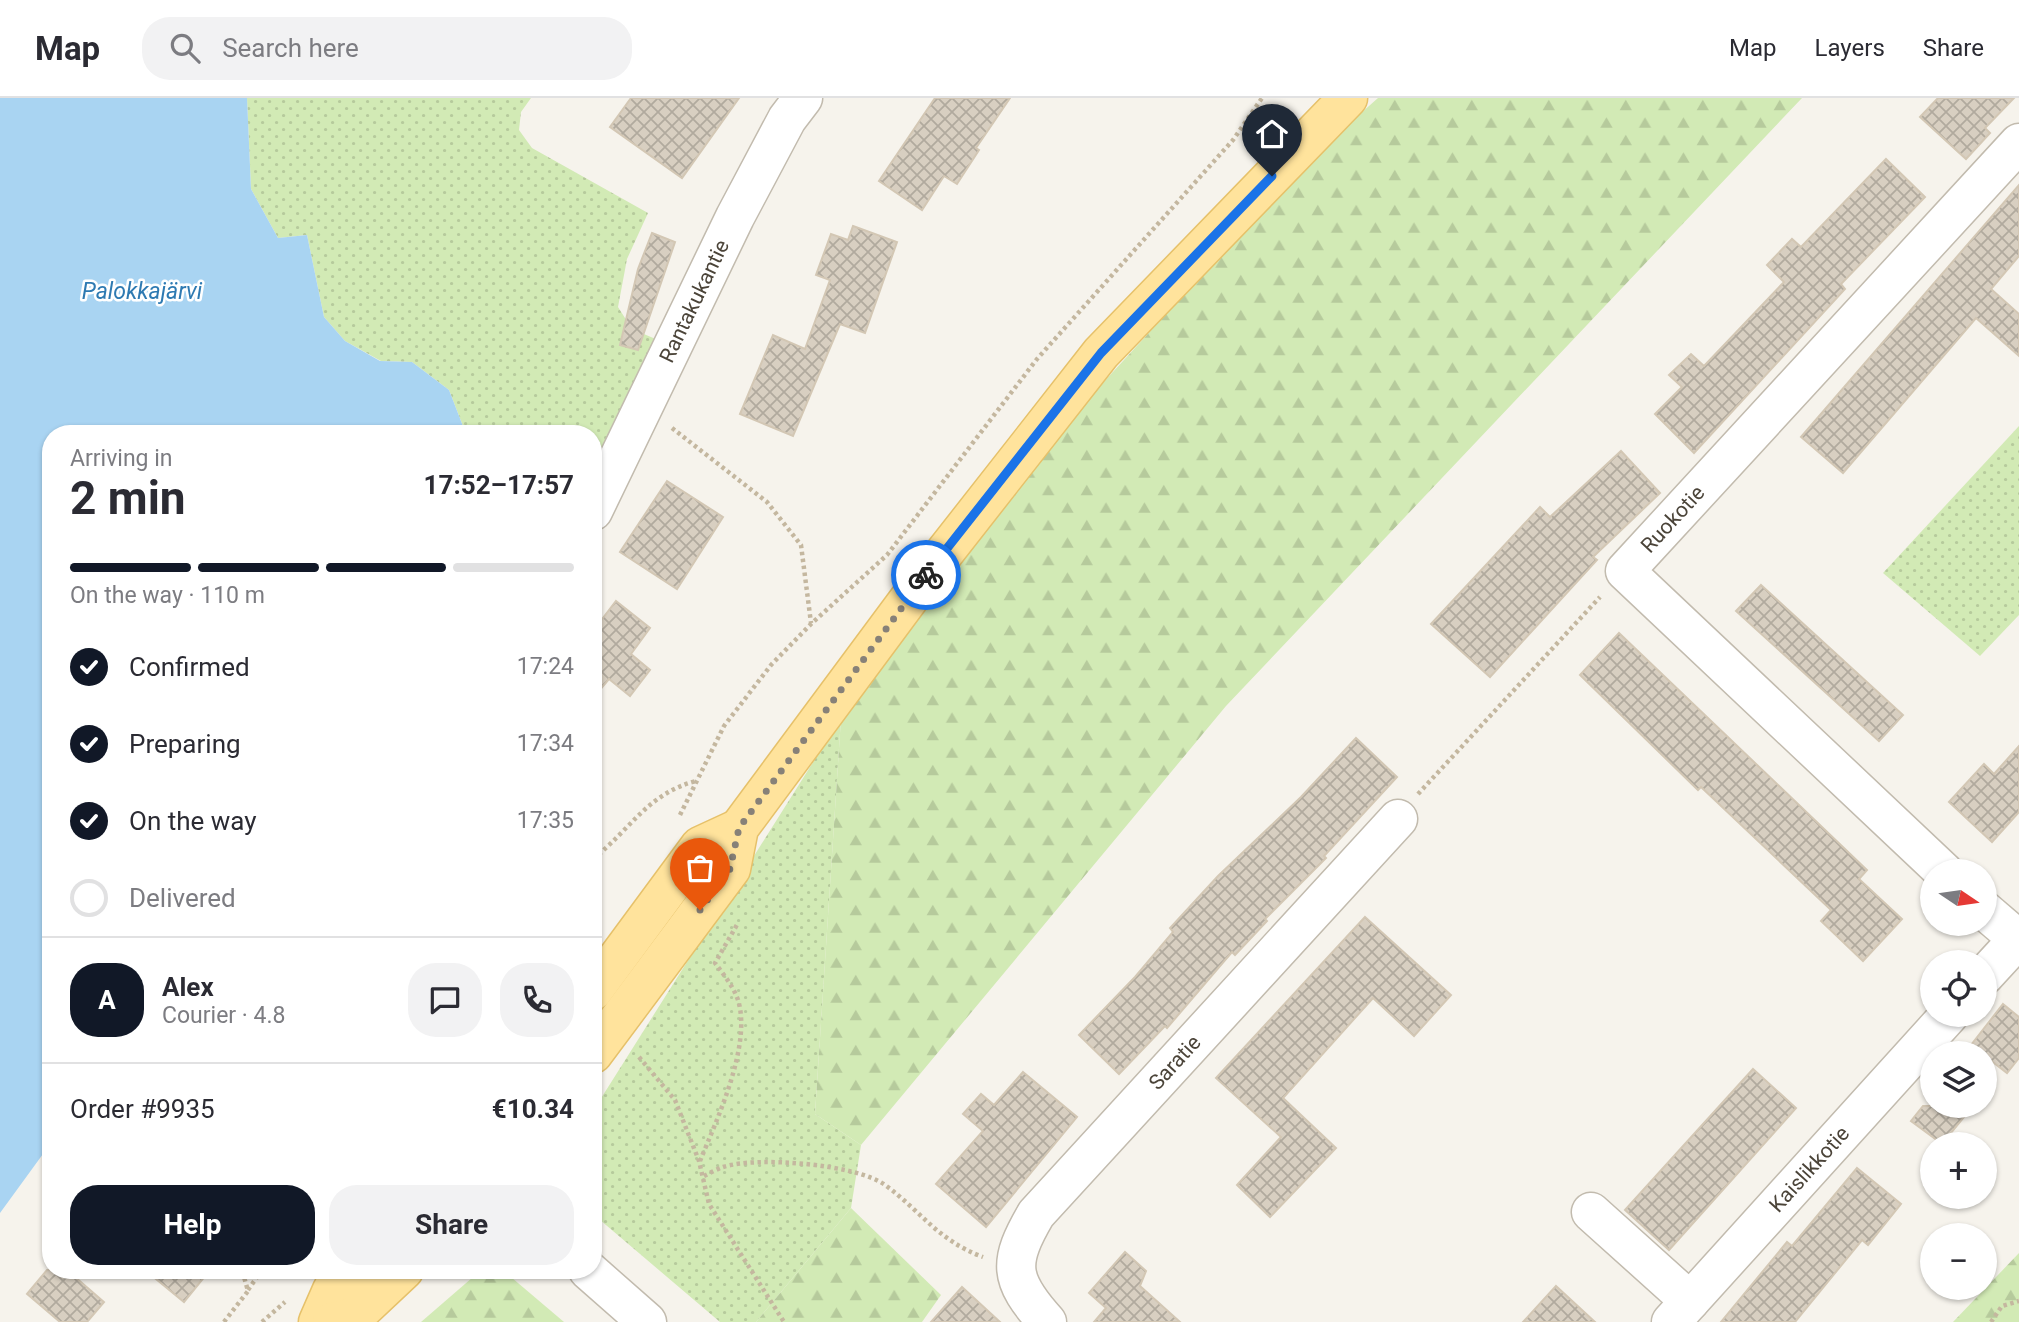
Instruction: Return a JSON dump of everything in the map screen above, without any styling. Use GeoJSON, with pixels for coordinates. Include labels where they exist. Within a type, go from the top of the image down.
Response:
{"type":"FeatureCollection","features":[{"type":"Feature","properties":{"kind":"main road"},"geometry":{"type":"LineString","coordinates":[[602,1042],[730,869],[739,828],[923,580],[1101,353],[1348,98]]}},
{"type":"Feature","properties":{"kind":"main road"},"geometry":{"type":"LineString","coordinates":[[602,979],[701,846],[739,828]]}},
{"type":"Feature","properties":{"kind":"main road"},"geometry":{"type":"LineString","coordinates":[[318,1322],[332,1290],[343,1279]]}},
{"type":"Feature","properties":{"kind":"main road"},"geometry":{"type":"LineString","coordinates":[[332,1322],[354,1317],[394,1279]]}},
{"type":"Feature","properties":{"kind":"street","name":"Rantakukantie"},"geometry":{"type":"LineString","coordinates":[[602,491],[735,218],[787,119],[803,98]]}},
{"type":"Feature","properties":{"kind":"street","name":"Ruokotie"},"geometry":{"type":"LineString","coordinates":[[1930,859],[1625,572],[2019,143]]}},
{"type":"Feature","properties":{"kind":"street","name":"Saratie"},"geometry":{"type":"LineString","coordinates":[[1014,1266],[1019,1244],[1036,1214],[1398,819]]}},
{"type":"Feature","properties":{"kind":"street"},"geometry":{"type":"LineString","coordinates":[[1997,921],[2018,939],[1997,962]]}},
{"type":"Feature","properties":{"kind":"street","name":"Kaislikkotie"},"geometry":{"type":"LineString","coordinates":[[1681,1311],[1938,1027]]}},
{"type":"Feature","properties":{"kind":"street"},"geometry":{"type":"LineString","coordinates":[[1591,1212],[1681,1311]]}},
{"type":"Feature","properties":{"kind":"street"},"geometry":{"type":"LineString","coordinates":[[1014,1266],[1024,1293],[1047,1322]]}},
{"type":"Feature","properties":{"kind":"street"},"geometry":{"type":"LineString","coordinates":[[598,1279],[647,1322]]}},
{"type":"Feature","properties":{"kind":"path"},"geometry":{"type":"LineString","coordinates":[[679,816],[724,726],[771,665],[811,624],[887,555],[1037,359],[1233,140],[1262,98]]}},
{"type":"Feature","properties":{"kind":"path"},"geometry":{"type":"LineString","coordinates":[[641,411],[659,418],[767,502],[801,545],[811,624]]}},
{"type":"Feature","properties":{"kind":"path"},"geometry":{"type":"LineString","coordinates":[[1398,819],[1437,771],[1625,572]]}},
{"type":"Feature","properties":{"kind":"path"},"geometry":{"type":"LineString","coordinates":[[602,852],[615,842],[636,815],[675,787],[696,781]]}},
{"type":"Feature","properties":{"kind":"path"},"geometry":{"type":"LineString","coordinates":[[699,1161],[719,1113],[736,1056],[741,1025],[738,1001],[715,964],[741,917]]}},
{"type":"Feature","properties":{"kind":"path"},"geometry":{"type":"LineString","coordinates":[[639,1057],[675,1100],[704,1176],[709,1204],[784,1322]]}},
{"type":"Feature","properties":{"kind":"path"},"geometry":{"type":"LineString","coordinates":[[704,1176],[723,1167],[747,1163],[850,1169],[884,1184],[922,1220],[963,1250],[1014,1266]]}},
{"type":"Feature","properties":{"kind":"path"},"geometry":{"type":"LineString","coordinates":[[245,1279],[248,1291]]}},
{"type":"Feature","properties":{"kind":"path"},"geometry":{"type":"LineString","coordinates":[[224,1322],[256,1279]]}},
{"type":"Feature","properties":{"kind":"path"},"geometry":{"type":"LineString","coordinates":[[1991,1322],[2002,1306],[2019,1301]]}},
{"type":"Feature","properties":{"kind":"green space"},"geometry":{"type":"Polygon","coordinates":[[[247,98],[531,98],[521,112],[519,130],[532,148],[648,213],[627,259],[618,307],[632,329],[658,340],[602,453],[602,425],[463,425],[449,390],[412,362],[381,361],[345,341],[324,317],[307,235],[278,238],[251,189],[247,98]]]}},
{"type":"Feature","properties":{"kind":"green space"},"geometry":{"type":"Polygon","coordinates":[[[1378,98],[1802,98],[1226,706],[861,1145],[815,1114],[841,718],[1043,448],[1146,336],[1245,216],[1378,98]]]}},
{"type":"Feature","properties":{"kind":"green space"},"geometry":{"type":"Polygon","coordinates":[[[2019,426],[2019,615],[1980,656],[1883,573],[2019,426]]]}},
{"type":"Feature","properties":{"kind":"green space"},"geometry":{"type":"Polygon","coordinates":[[[841,718],[815,1114],[861,1145],[851,1208],[756,1322],[720,1322],[602,1222],[602,1097],[841,718]]]}},
{"type":"Feature","properties":{"kind":"green space"},"geometry":{"type":"Polygon","coordinates":[[[851,1208],[941,1295],[922,1322],[756,1322],[851,1208]]]}},
{"type":"Feature","properties":{"kind":"green space"},"geometry":{"type":"Polygon","coordinates":[[[2019,1253],[2019,1322],[1953,1322],[1974,1300],[1997,1300],[1997,1276],[2019,1253]]]}},
{"type":"Feature","properties":{"kind":"green space"},"geometry":{"type":"Polygon","coordinates":[[[471,1279],[513,1279],[564,1322],[421,1322],[471,1279]]]}},
{"type":"Feature","properties":{"kind":"water","name":"Palokkajärvi"},"geometry":{"type":"Polygon","coordinates":[[[0,98],[247,98],[251,189],[278,238],[307,235],[324,317],[345,341],[380,361],[412,362],[449,390],[463,425],[42,425],[42,1155],[0,1213],[0,98]]]}},
{"type":"Feature","properties":{"kind":"building"},"geometry":{"type":"Polygon","coordinates":[[[631,98],[739,98],[682,178],[610,127],[631,98]]]}},
{"type":"Feature","properties":{"kind":"building"},"geometry":{"type":"Polygon","coordinates":[[[935,98],[1010,98],[976,148],[979,150],[957,184],[944,176],[922,210],[879,181],[935,98]]]}},
{"type":"Feature","properties":{"kind":"building"},"geometry":{"type":"Polygon","coordinates":[[[1938,98],[2014,98],[1985,128],[1990,133],[1966,159],[1920,117],[1938,98]]]}},
{"type":"Feature","properties":{"kind":"building"},"geometry":{"type":"Polygon","coordinates":[[[1886,159],[1925,197],[1841,284],[1845,289],[1694,453],[1655,414],[1682,387],[1669,375],[1691,354],[1704,366],[1784,282],[1767,265],[1792,239],[1801,247],[1886,159]]]}},
{"type":"Feature","properties":{"kind":"building"},"geometry":{"type":"Polygon","coordinates":[[[2019,185],[2019,256],[1991,289],[2019,314],[2019,356],[1976,318],[1843,473],[1801,437],[2019,185]]]}},
{"type":"Feature","properties":{"kind":"building"},"geometry":{"type":"Polygon","coordinates":[[[853,226],[897,242],[865,333],[840,324],[793,436],[740,414],[773,335],[805,349],[830,280],[816,275],[831,234],[848,240],[853,226]]]}},
{"type":"Feature","properties":{"kind":"building"},"geometry":{"type":"Polygon","coordinates":[[[652,233],[675,242],[638,350],[620,345],[638,269],[652,233]]]}},
{"type":"Feature","properties":{"kind":"building"},"geometry":{"type":"Polygon","coordinates":[[[1621,451],[1660,493],[1593,557],[1597,560],[1490,677],[1431,624],[1540,507],[1550,517],[1621,451]]]}},
{"type":"Feature","properties":{"kind":"building"},"geometry":{"type":"Polygon","coordinates":[[[667,481],[723,517],[677,589],[620,552],[667,481]]]}},
{"type":"Feature","properties":{"kind":"building"},"geometry":{"type":"Polygon","coordinates":[[[1761,585],[1903,715],[1879,741],[1736,611],[1761,585]]]}},
{"type":"Feature","properties":{"kind":"building"},"geometry":{"type":"Polygon","coordinates":[[[616,601],[650,628],[631,654],[650,670],[630,696],[609,679],[602,687],[602,619],[616,601]]]}},
{"type":"Feature","properties":{"kind":"building"},"geometry":{"type":"Polygon","coordinates":[[[1619,633],[1867,870],[1859,879],[1902,919],[1863,961],[1821,921],[1831,910],[1701,787],[1698,790],[1580,675],[1619,633]]]}},
{"type":"Feature","properties":{"kind":"building"},"geometry":{"type":"Polygon","coordinates":[[[1356,738],[1397,777],[1235,955],[1232,952],[1167,1028],[1165,1026],[1119,1074],[1079,1035],[1135,977],[1173,932],[1170,928],[1218,876],[1301,797],[1356,738]]]}},
{"type":"Feature","properties":{"kind":"building"},"geometry":{"type":"Polygon","coordinates":[[[2019,746],[2019,812],[1992,842],[1949,802],[1984,764],[1994,774],[2019,746]]]}},
{"type":"Feature","properties":{"kind":"building"},"geometry":{"type":"Polygon","coordinates":[[[1365,917],[1451,995],[1414,1036],[1373,998],[1283,1098],[1336,1148],[1270,1217],[1237,1185],[1281,1137],[1216,1078],[1365,917]]]}},
{"type":"Feature","properties":{"kind":"building"},"geometry":{"type":"Polygon","coordinates":[[[2003,1004],[2019,1017],[2019,1058],[2007,1073],[1997,1065],[1997,1041],[1974,1041],[1985,1027],[1997,1027],[1997,1012],[2003,1004]]]}},
{"type":"Feature","properties":{"kind":"building"},"geometry":{"type":"Polygon","coordinates":[[[1753,1069],[1796,1108],[1669,1250],[1625,1210],[1753,1069]]]}},
{"type":"Feature","properties":{"kind":"building"},"geometry":{"type":"Polygon","coordinates":[[[1023,1072],[1077,1117],[986,1227],[936,1184],[983,1131],[963,1114],[981,1094],[994,1105],[1023,1072]]]}},
{"type":"Feature","properties":{"kind":"building"},"geometry":{"type":"Polygon","coordinates":[[[1920,1110],[1920,1118],[1963,1118],[1952,1132],[1926,1132],[1911,1121],[1920,1110]]]}},
{"type":"Feature","properties":{"kind":"building"},"geometry":{"type":"Polygon","coordinates":[[[1857,1168],[1901,1204],[1868,1245],[1862,1240],[1795,1322],[1721,1322],[1787,1242],[1792,1246],[1857,1168]]]}},
{"type":"Feature","properties":{"kind":"building"},"geometry":{"type":"Polygon","coordinates":[[[1125,1252],[1146,1271],[1140,1286],[1180,1322],[1094,1322],[1106,1308],[1089,1293],[1125,1252]]]}},
{"type":"Feature","properties":{"kind":"building"},"geometry":{"type":"Polygon","coordinates":[[[42,1276],[42,1279],[77,1279],[104,1302],[87,1322],[60,1322],[27,1294],[42,1276]]]}},
{"type":"Feature","properties":{"kind":"building"},"geometry":{"type":"Polygon","coordinates":[[[156,1279],[203,1279],[184,1302],[156,1279]]]}},
{"type":"Feature","properties":{"kind":"building"},"geometry":{"type":"Polygon","coordinates":[[[1556,1286],[1595,1322],[1523,1322],[1556,1286]]]}},
{"type":"Feature","properties":{"kind":"building"},"geometry":{"type":"Polygon","coordinates":[[[962,1287],[1000,1322],[931,1322],[962,1287]]]}},
{"type":"Feature","properties":{"kind":"way so far"},"geometry":{"type":"LineString","coordinates":[[700,910],[730,869],[739,828],[926,575]]}},
{"type":"Feature","properties":{"kind":"route"},"geometry":{"type":"LineString","coordinates":[[926,575],[1101,353],[1272,176]]}}]}
